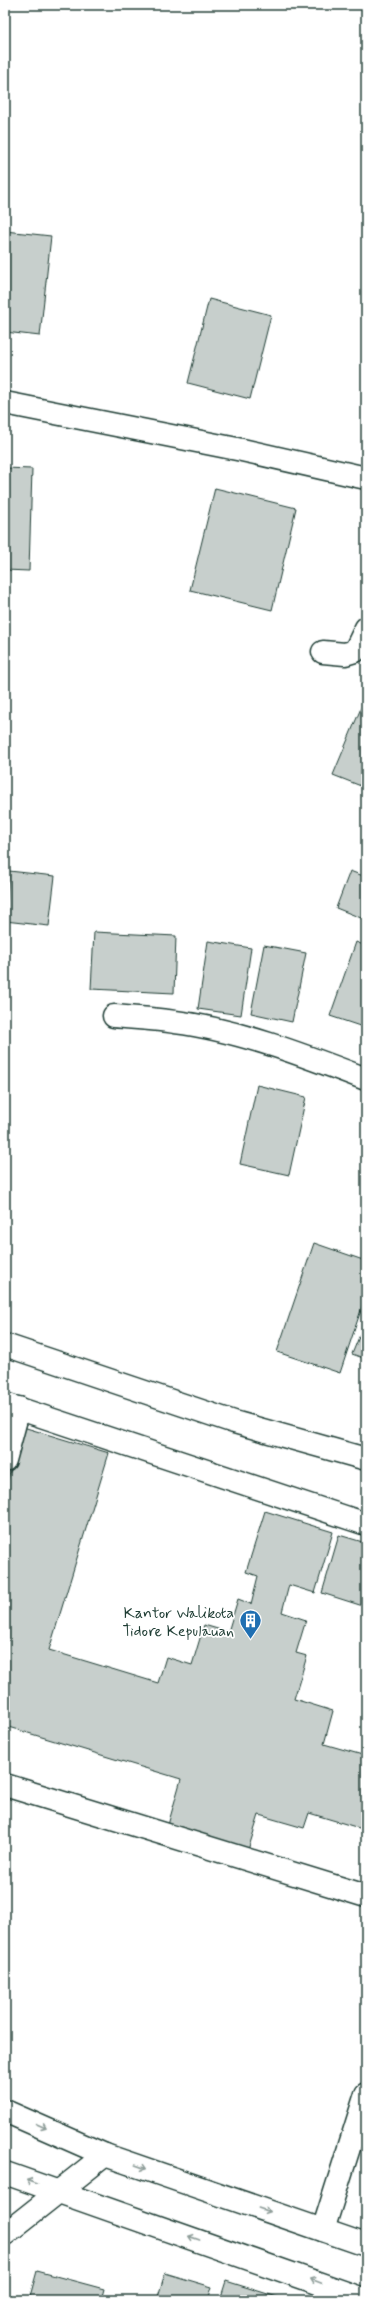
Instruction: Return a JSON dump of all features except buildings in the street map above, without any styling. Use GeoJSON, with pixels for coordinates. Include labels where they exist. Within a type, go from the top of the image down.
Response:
{"type":"FeatureCollection","features":[{"type":"Feature","properties":{"kind":"street"},"geometry":{"type":"LineString","coordinates":[[5,403],[242,450],[366,478]]}},
{"type":"Feature","properties":{"kind":"street"},"geometry":{"type":"LineString","coordinates":[[323,652],[345,654],[355,651],[366,628]]}},
{"type":"Feature","properties":{"kind":"street"},"geometry":{"type":"LineString","coordinates":[[114,1016],[176,1022],[232,1034],[326,1064],[366,1079]]}},
{"type":"Feature","properties":{"kind":"street"},"geometry":{"type":"LineString","coordinates":[[5,1345],[234,1422],[366,1459]]}},
{"type":"Feature","properties":{"kind":"street"},"geometry":{"type":"LineString","coordinates":[[5,1460],[12,1406],[366,1524]]}},
{"type":"Feature","properties":{"kind":"street"},"geometry":{"type":"LineString","coordinates":[[5,1785],[366,1896]]}},
{"type":"Feature","properties":{"kind":"street"},"geometry":{"type":"LineString","coordinates":[[323,2230],[366,2094]]}},
{"type":"Feature","properties":{"kind":"street"},"geometry":{"type":"LineString","coordinates":[[5,2111],[105,2155],[366,2245]]}},
{"type":"Feature","properties":{"kind":"street"},"geometry":{"type":"LineString","coordinates":[[5,2234],[105,2155]]}},
{"type":"Feature","properties":{"kind":"street"},"geometry":{"type":"LineString","coordinates":[[5,2173],[366,2300]]}},
{"type":"Feature","properties":{"kind":"place","name":"Kantor Walikota Tidore Kepulauan"},"geometry":{"type":"Point","coordinates":[250,1640]}}]}
